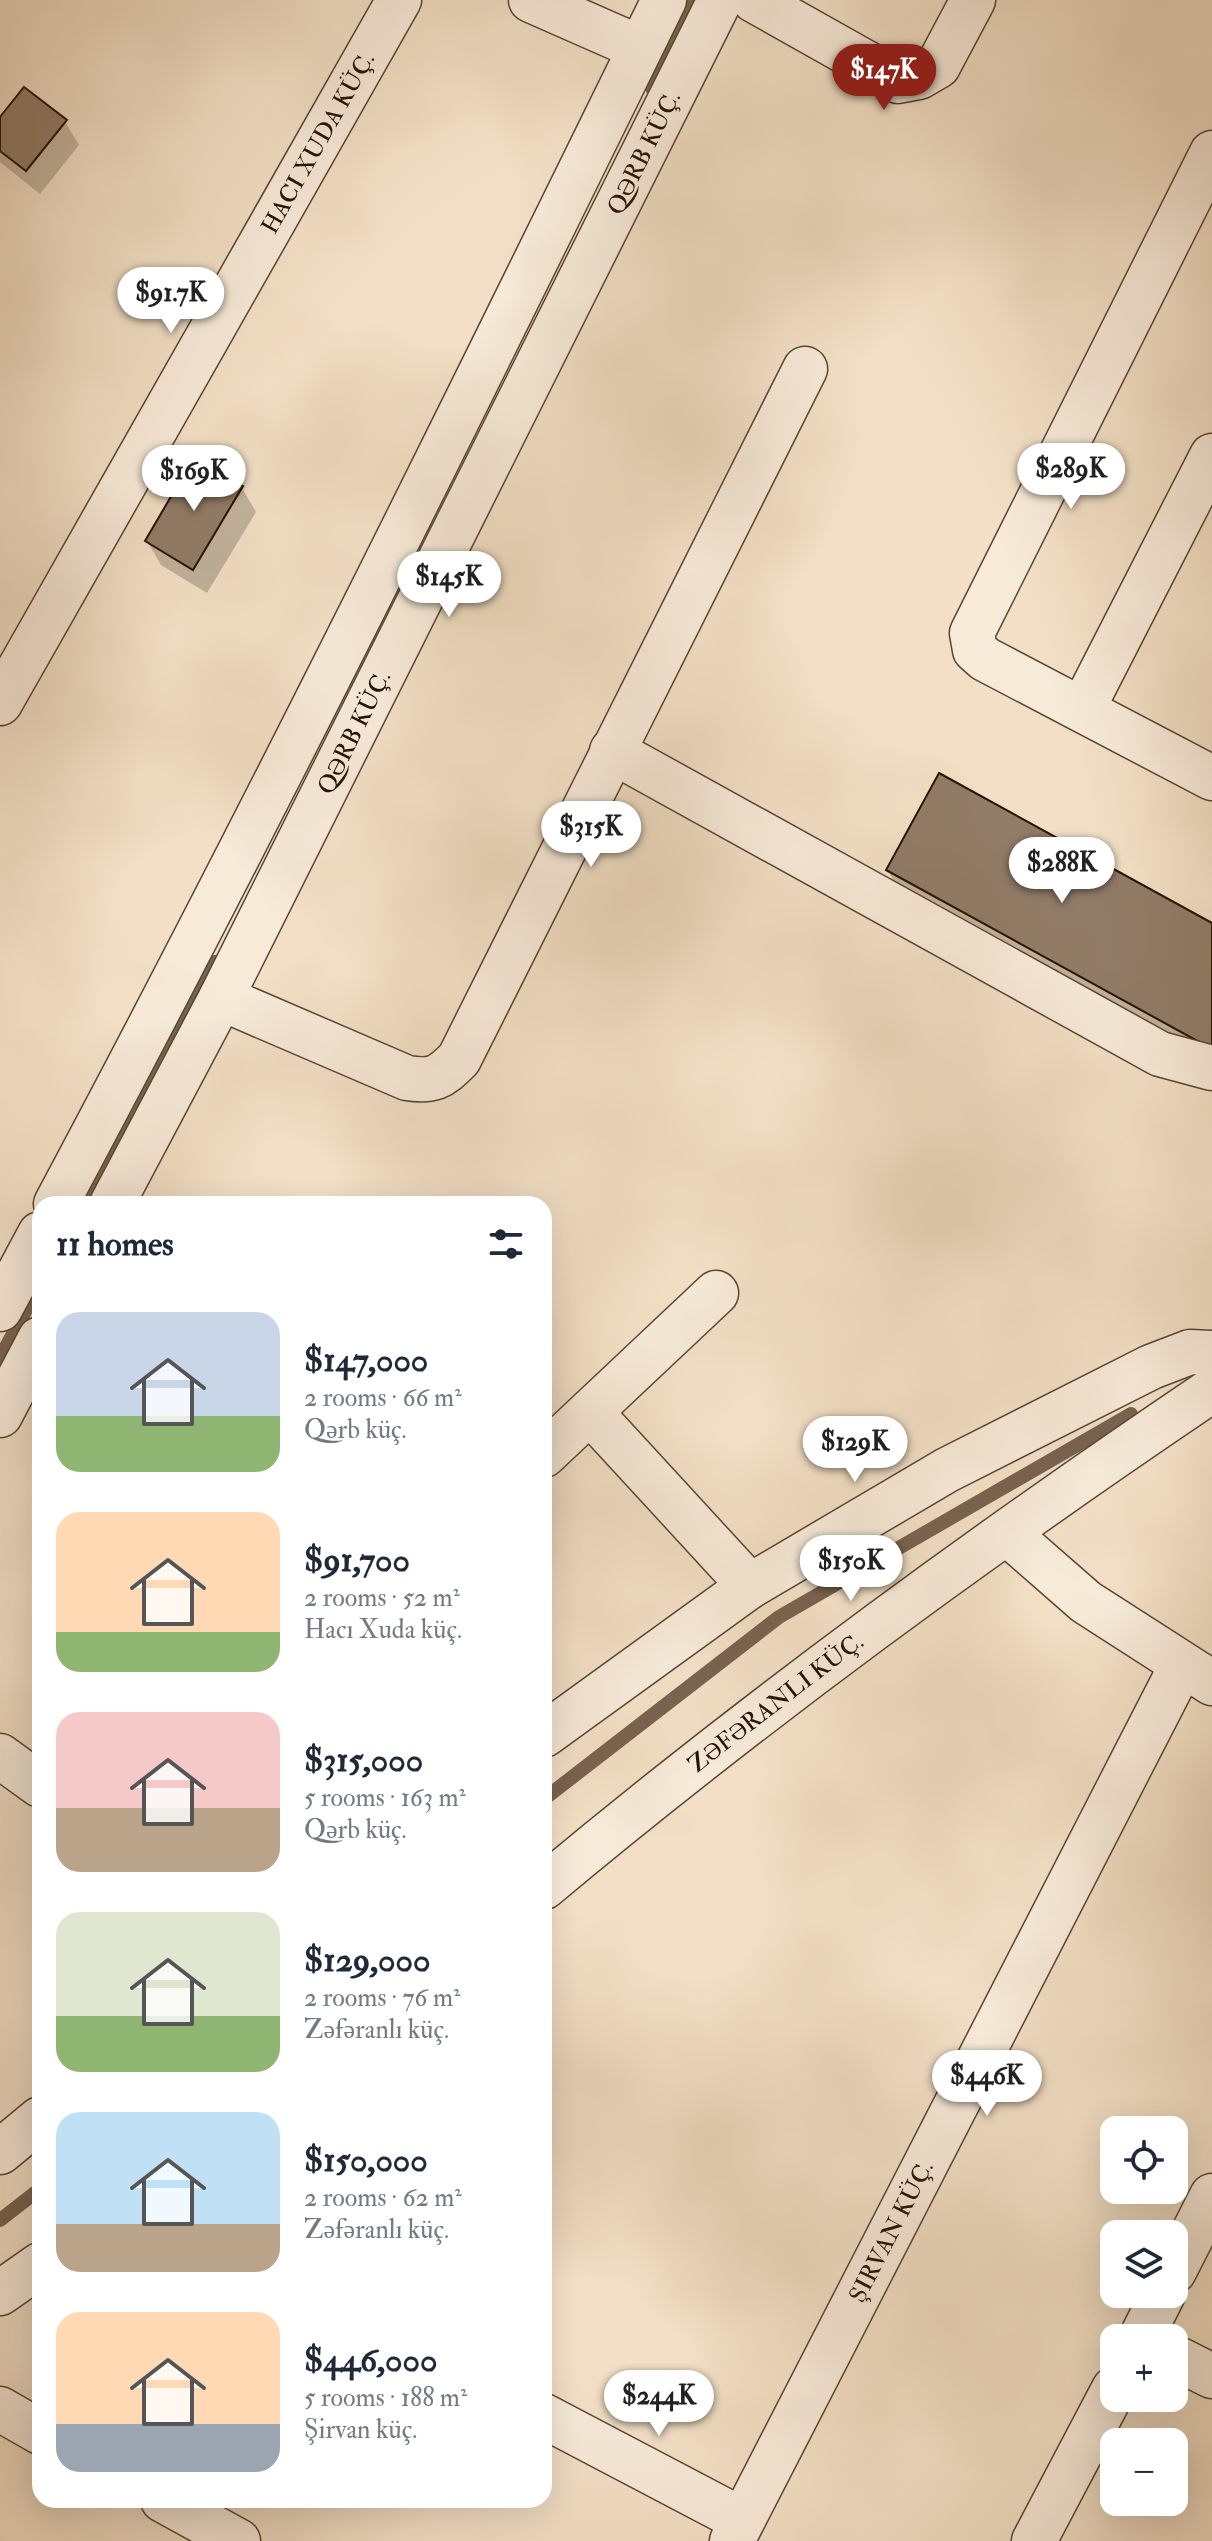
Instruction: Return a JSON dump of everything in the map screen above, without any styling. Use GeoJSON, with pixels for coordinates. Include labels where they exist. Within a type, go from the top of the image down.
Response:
{"type":"FeatureCollection","features":[{"type":"Feature","properties":{"kind":"street"},"geometry":{"type":"LineString","coordinates":[[0,703],[399,0]]}},
{"type":"Feature","properties":{"kind":"street"},"geometry":{"type":"LineString","coordinates":[[531,0],[640,48]]}},
{"type":"Feature","properties":{"kind":"street","name":"QƏRB KÜÇ."},"geometry":{"type":"LineString","coordinates":[[60,1196],[174,984],[326,687],[664,0]]}},
{"type":"Feature","properties":{"kind":"street","name":"QƏRB KÜÇ."},"geometry":{"type":"LineString","coordinates":[[116,1196],[221,998],[720,0]]}},
{"type":"Feature","properties":{"kind":"street"},"geometry":{"type":"LineString","coordinates":[[754,0],[898,81],[919,77],[938,66],[973,0]]}},
{"type":"Feature","properties":{"kind":"street"},"geometry":{"type":"LineString","coordinates":[[1212,153],[972,633],[975,650],[985,659],[1212,778]]}},
{"type":"Feature","properties":{"kind":"street"},"geometry":{"type":"LineString","coordinates":[[221,998],[407,1078],[425,1081],[443,1075],[459,1059],[805,369]]}},
{"type":"Feature","properties":{"kind":"street"},"geometry":{"type":"LineString","coordinates":[[1083,708],[1212,456]]}},
{"type":"Feature","properties":{"kind":"street"},"geometry":{"type":"LineString","coordinates":[[612,751],[1160,1054],[1212,1068]]}},
{"type":"Feature","properties":{"kind":"street"},"geometry":{"type":"LineString","coordinates":[[0,1309],[32,1249]]}},
{"type":"Feature","properties":{"kind":"street"},"geometry":{"type":"LineString","coordinates":[[552,1448],[716,1293]]}},
{"type":"Feature","properties":{"kind":"street"},"geometry":{"type":"LineString","coordinates":[[552,1729],[750,1586],[947,1470],[1151,1367],[1190,1352],[1212,1353]]}},
{"type":"Feature","properties":{"kind":"street"},"geometry":{"type":"LineString","coordinates":[[0,1415],[32,1354]]}},
{"type":"Feature","properties":{"kind":"street"},"geometry":{"type":"LineString","coordinates":[[552,1880],[648,1800],[911,1601],[1212,1390]]}},
{"type":"Feature","properties":{"kind":"street"},"geometry":{"type":"LineString","coordinates":[[590,1412],[750,1586]]}},
{"type":"Feature","properties":{"kind":"street"},"geometry":{"type":"LineString","coordinates":[[1007,1533],[1086,1602],[1197,1674]]}},
{"type":"Feature","properties":{"kind":"street","name":"ŞIRVAN KÜÇ."},"geometry":{"type":"LineString","coordinates":[[737,2530],[1197,1674]]}},
{"type":"Feature","properties":{"kind":"street"},"geometry":{"type":"LineString","coordinates":[[0,1756],[32,1779]]}},
{"type":"Feature","properties":{"kind":"street"},"geometry":{"type":"LineString","coordinates":[[0,2152],[32,2126]]}},
{"type":"Feature","properties":{"kind":"street"},"geometry":{"type":"LineString","coordinates":[[1188,2243],[1212,2196]]}},
{"type":"Feature","properties":{"kind":"street"},"geometry":{"type":"LineString","coordinates":[[0,2293],[32,2271]]}},
{"type":"Feature","properties":{"kind":"street"},"geometry":{"type":"LineString","coordinates":[[1188,2364],[1212,2376]]}},
{"type":"Feature","properties":{"kind":"street"},"geometry":{"type":"LineString","coordinates":[[0,2409],[32,2427]]}},
{"type":"Feature","properties":{"kind":"street"},"geometry":{"type":"LineString","coordinates":[[1034,2541],[1102,2412]]}},
{"type":"Feature","properties":{"kind":"street"},"geometry":{"type":"LineString","coordinates":[[552,2421],[737,2530]]}},
{"type":"Feature","properties":{"kind":"street"},"geometry":{"type":"LineString","coordinates":[[178,2508],[238,2541]]}},
{"type":"Feature","properties":{"kind":"building"},"geometry":{"type":"Polygon","coordinates":[[[24,87],[67,120],[26,171],[0,151],[0,117],[24,87]]]}},
{"type":"Feature","properties":{"kind":"building"},"geometry":{"type":"Polygon","coordinates":[[[194,457],[243,486],[193,570],[145,541],[194,457]]]}},
{"type":"Feature","properties":{"kind":"building"},"geometry":{"type":"Polygon","coordinates":[[[939,773],[1212,923],[1212,1049],[886,870],[939,773]]]}},
{"type":"Feature","properties":{"kind":"waterway"},"geometry":{"type":"LineString","coordinates":[[652,88],[695,0]]}},
{"type":"Feature","properties":{"kind":"waterway"},"geometry":{"type":"LineString","coordinates":[[88,1196],[215,962]]}},
{"type":"Feature","properties":{"kind":"waterway"},"geometry":{"type":"LineString","coordinates":[[0,1358],[32,1299]]}},
{"type":"Feature","properties":{"kind":"waterway"},"geometry":{"type":"LineString","coordinates":[[552,1793],[779,1617],[1131,1414]]}},
{"type":"Feature","properties":{"kind":"waterway"},"geometry":{"type":"LineString","coordinates":[[0,2220],[32,2195]]}}]}
